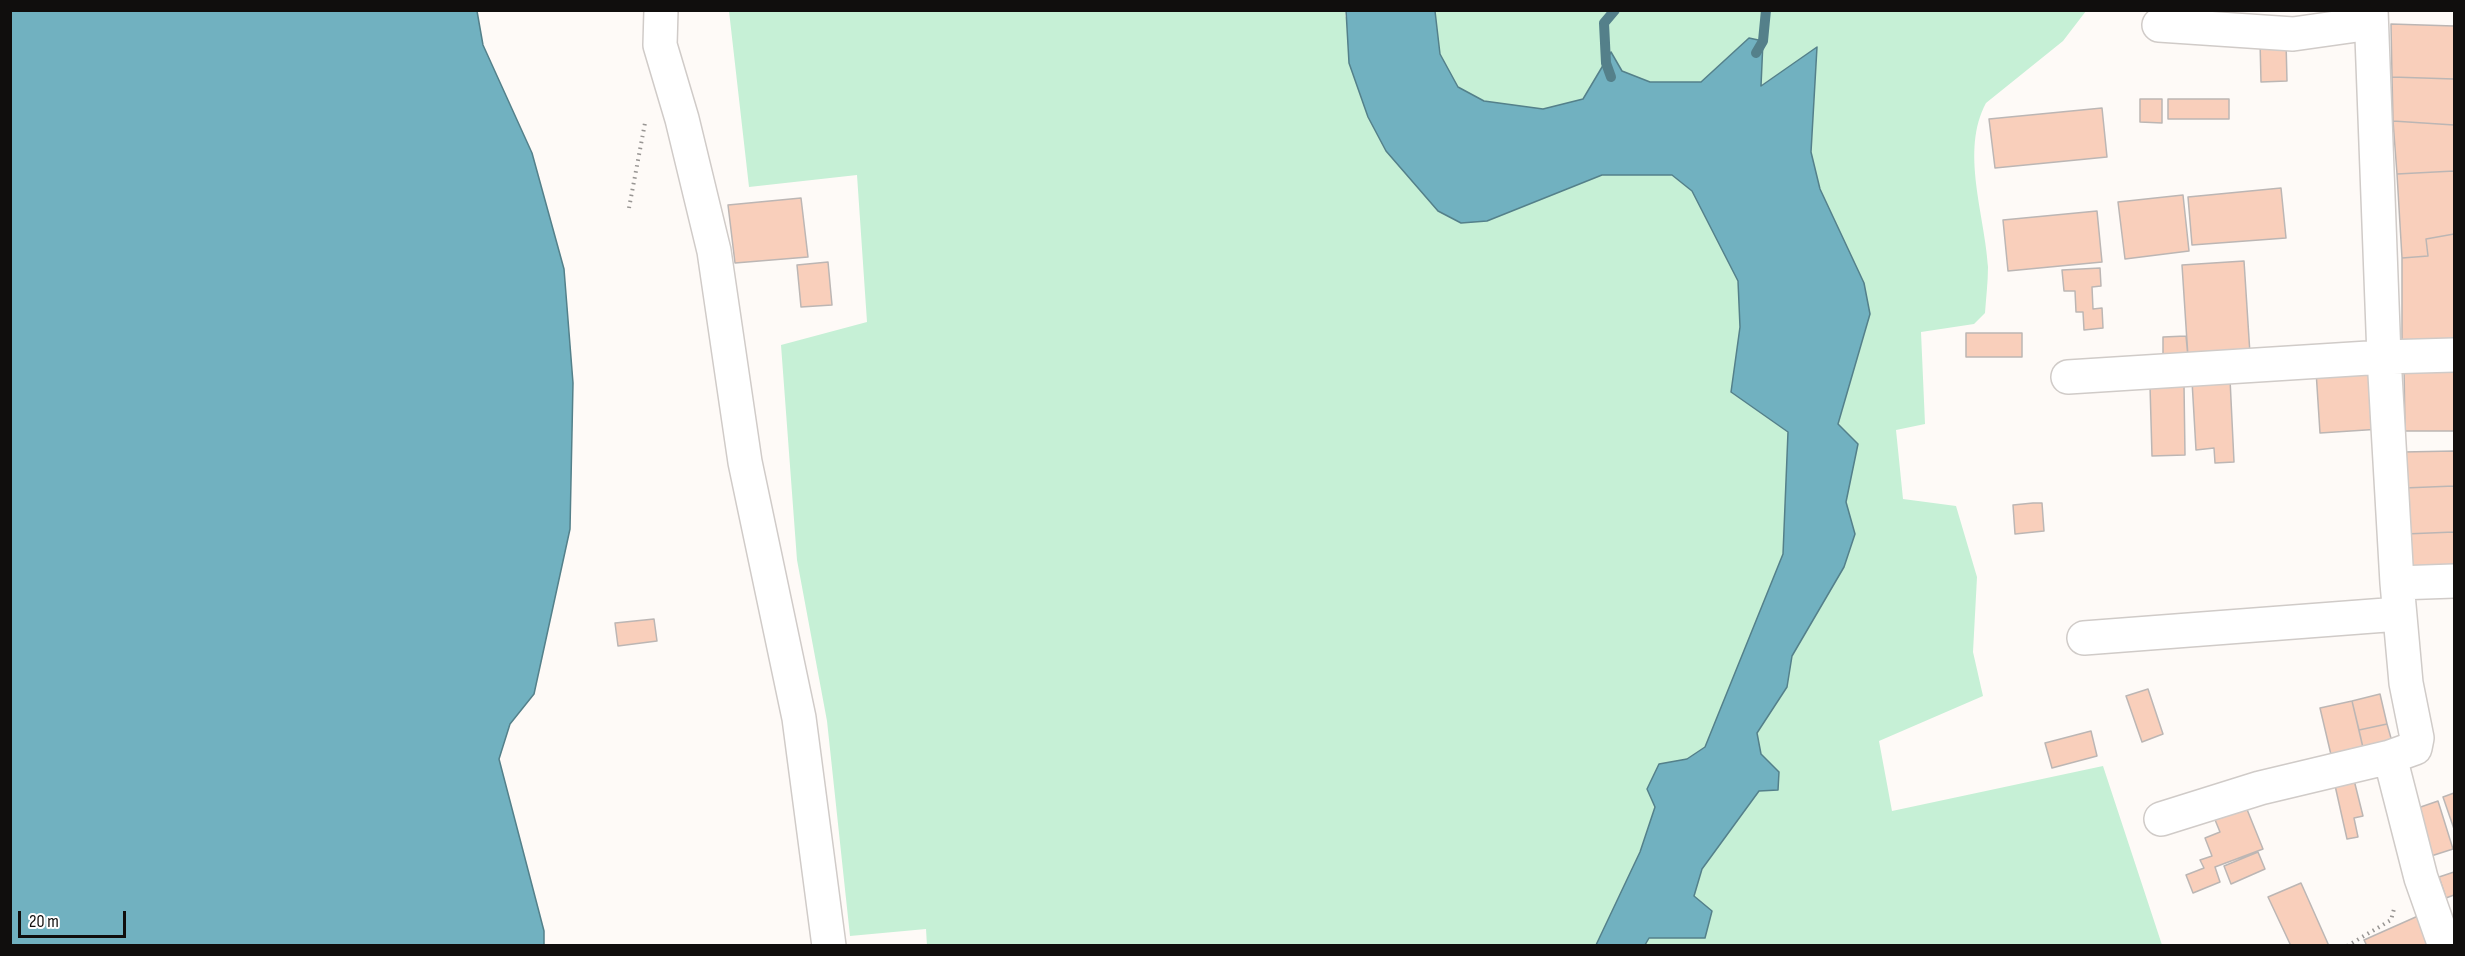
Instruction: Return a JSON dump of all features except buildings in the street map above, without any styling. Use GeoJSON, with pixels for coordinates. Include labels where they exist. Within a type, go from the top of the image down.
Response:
{"type":"FeatureCollection","features":[{"type":"Feature","properties":{"kind":"street"},"geometry":{"type":"LineString","coordinates":[[661,10],[660,45],[682,119],[714,251],[745,462],[799,718],[830,945]]}},
{"type":"Feature","properties":{"kind":"street"},"geometry":{"type":"LineString","coordinates":[[2159,25],[2293,33],[2371,17],[2384,357],[2398,599],[2406,682],[2417,738],[2415,748],[2390,757],[2260,788],[2161,819]]}},
{"type":"Feature","properties":{"kind":"street"},"geometry":{"type":"LineString","coordinates":[[2068,377],[2384,357],[2454,356]]}},
{"type":"Feature","properties":{"kind":"street"},"geometry":{"type":"LineString","coordinates":[[2084,638],[2398,599],[2454,581]]}},
{"type":"Feature","properties":{"kind":"street"},"geometry":{"type":"LineString","coordinates":[[2390,757],[2421,878],[2445,945]]}},
{"type":"Feature","properties":{"kind":"path"},"geometry":{"type":"LineString","coordinates":[[629,208],[645,122]]}},
{"type":"Feature","properties":{"kind":"green space"},"geometry":{"type":"Polygon","coordinates":[[[729,11],[1346,11],[1345,16],[1487,221],[1602,175],[1672,175],[1692,191],[1738,281],[1740,327],[1731,392],[1788,432],[1783,554],[1705,747],[1687,759],[1659,764],[1647,789],[1655,807],[1640,852],[1596,945],[927,946],[926,929],[850,936],[827,721],[797,560],[781,345],[867,322],[857,175],[749,187],[729,11]]]}},
{"type":"Feature","properties":{"kind":"green space"},"geometry":{"type":"Polygon","coordinates":[[[1435,11],[2086,11],[2063,41],[1986,103],[1978,122],[1974,162],[1988,267],[1985,313],[1974,324],[1921,332],[1925,424],[1896,430],[1903,499],[1956,506],[1977,577],[1973,652],[1983,696],[1879,741],[1892,811],[2103,766],[2162,945],[1645,945],[1649,938],[1694,896],[1702,869],[1759,791],[1779,772],[1761,754],[1757,733],[1787,687],[1792,656],[1844,567],[1855,534],[1846,502],[1858,444],[1838,425],[1870,313],[1864,283],[1820,189],[1811,152],[1817,48],[1760,86],[1763,41],[1749,38],[1701,82],[1650,82],[1622,71],[1611,53],[1583,99],[1543,109],[1484,101],[1457,87],[1440,54],[1435,11]]]}},
{"type":"Feature","properties":{"kind":"water"},"geometry":{"type":"Polygon","coordinates":[[[1346,10],[1435,11],[1440,54],[1458,87],[1484,101],[1543,109],[1583,99],[1611,52],[1622,71],[1650,82],[1701,82],[1749,38],[1763,41],[1761,86],[1817,47],[1811,152],[1820,189],[1864,283],[1870,314],[1838,424],[1858,444],[1846,502],[1855,534],[1844,567],[1792,656],[1787,687],[1757,733],[1761,754],[1779,772],[1778,790],[1759,791],[1702,869],[1694,896],[1712,911],[1705,938],[1649,938],[1645,945],[1596,945],[1640,852],[1655,807],[1647,789],[1659,764],[1687,759],[1705,747],[1783,554],[1788,432],[1731,392],[1740,327],[1738,281],[1692,191],[1672,175],[1602,175],[1487,221],[1461,223],[1438,211],[1386,151],[1368,117],[1349,63],[1346,10]]]}},
{"type":"Feature","properties":{"kind":"water"},"geometry":{"type":"Polygon","coordinates":[[[10,11],[477,11],[483,45],[532,153],[564,269],[573,383],[570,529],[534,694],[510,724],[499,759],[544,931],[544,945],[11,945],[10,11]]]}},
{"type":"Feature","properties":{"kind":"waterway"},"geometry":{"type":"LineString","coordinates":[[1611,77],[1606,63],[1604,23],[1615,10]]}},
{"type":"Feature","properties":{"kind":"waterway"},"geometry":{"type":"LineString","coordinates":[[1756,53],[1763,41],[1766,10]]}}]}
